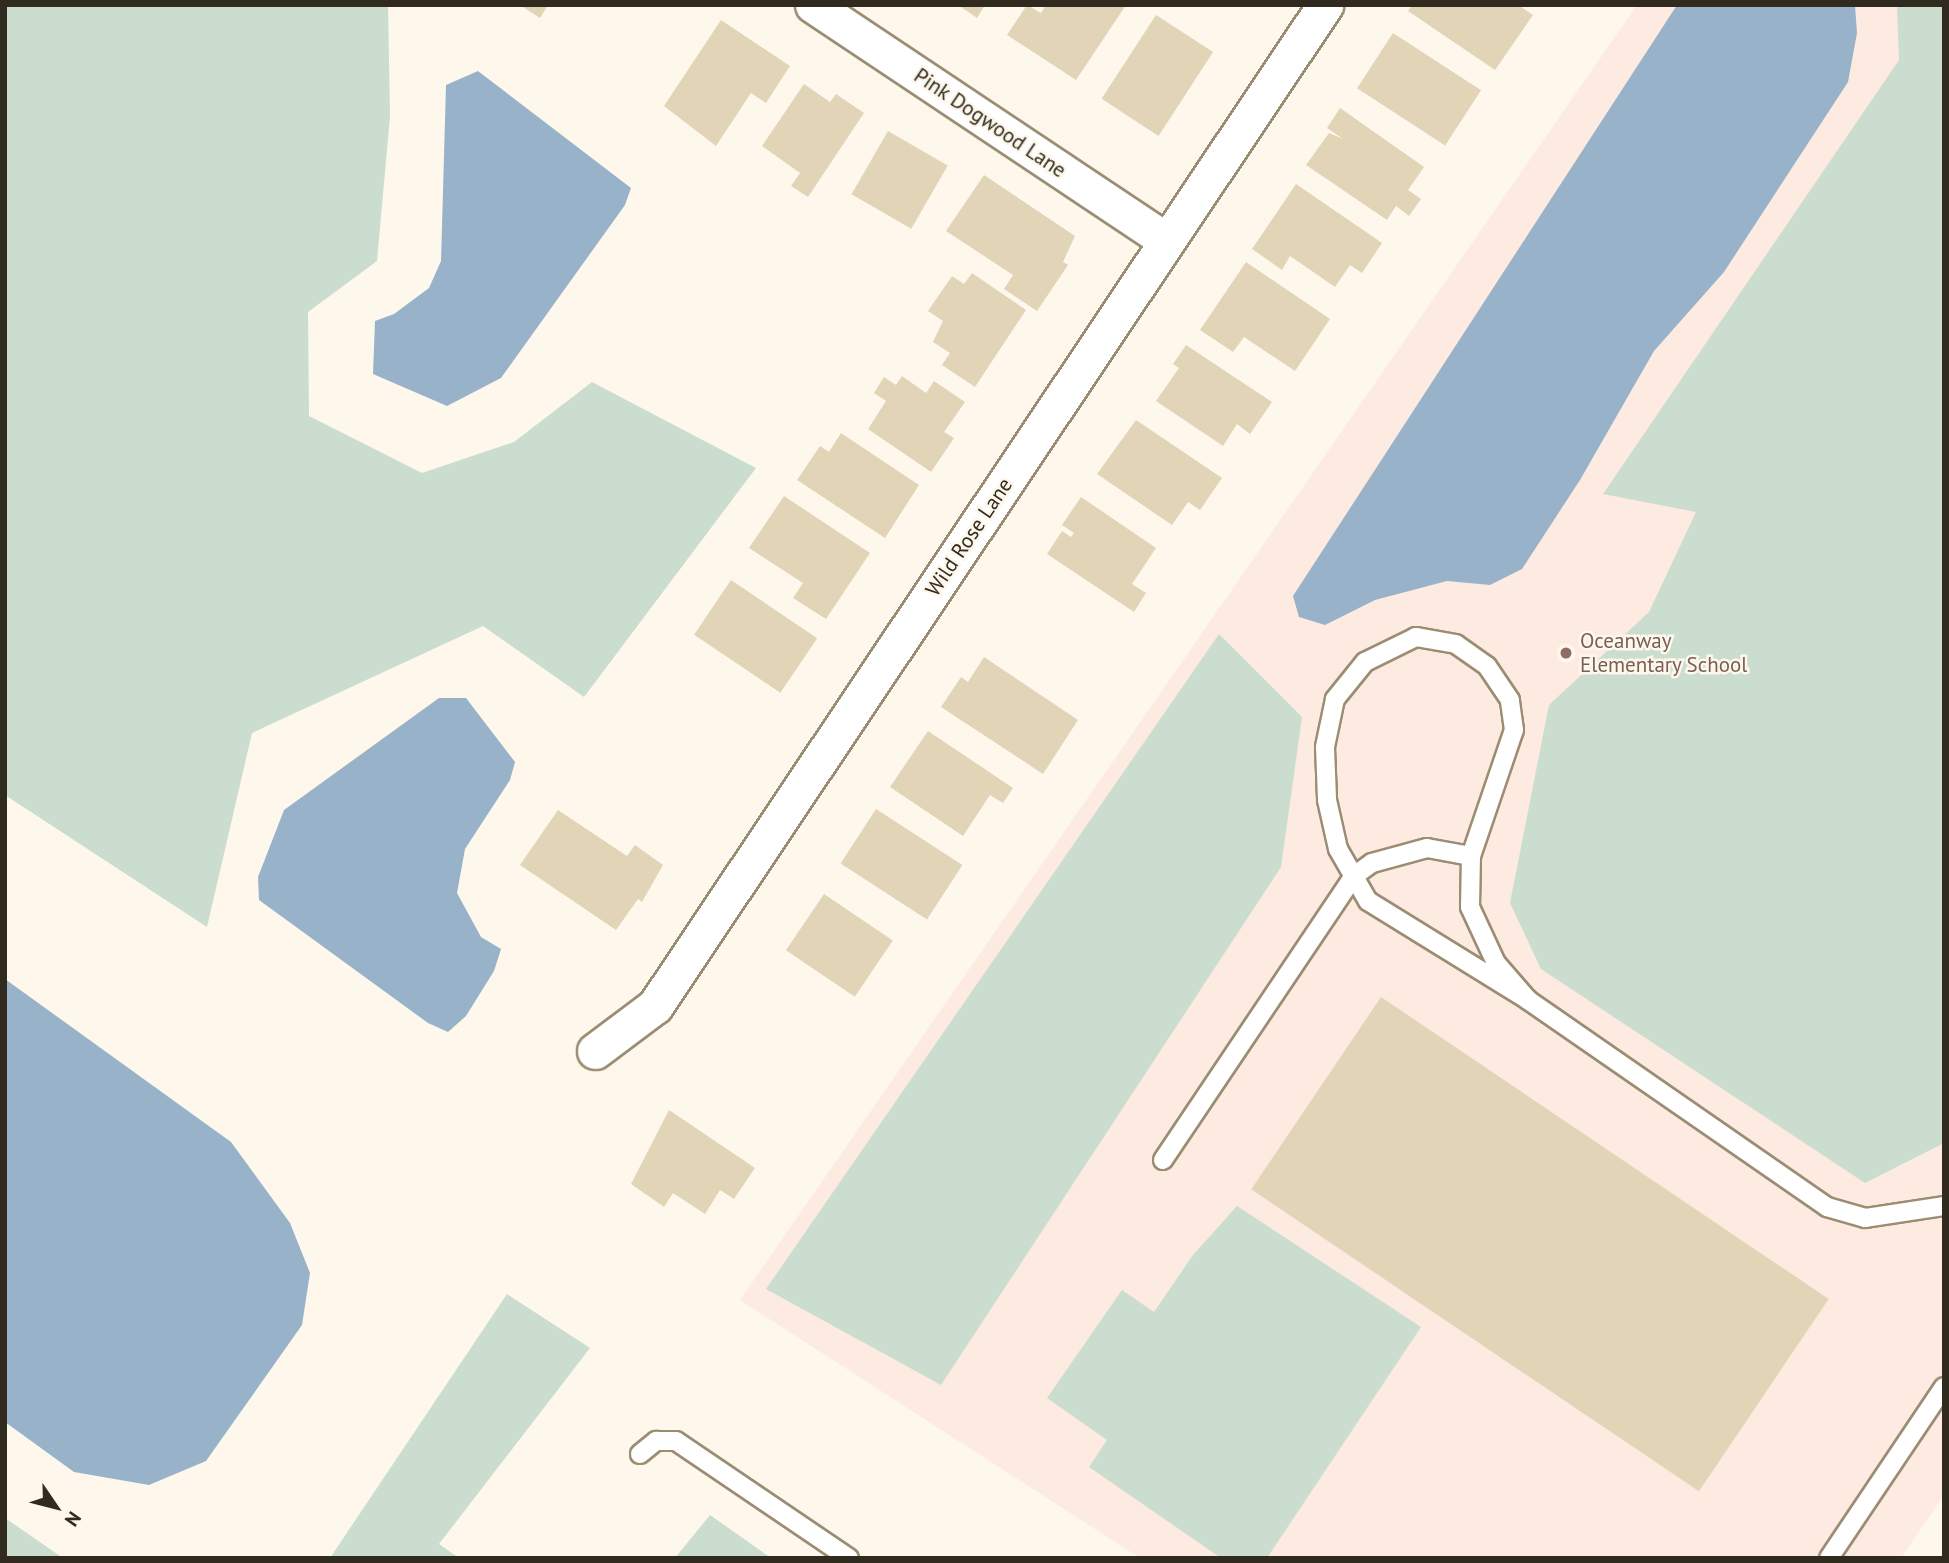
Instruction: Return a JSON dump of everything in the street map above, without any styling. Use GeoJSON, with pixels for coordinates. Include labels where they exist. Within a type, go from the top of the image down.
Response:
{"type":"FeatureCollection","features":[{"type":"Feature","properties":{"kind":"street","name":"Wild Rose Lane"},"geometry":{"type":"LineString","coordinates":[[595,1051],[656,1006],[1325,5]]}},
{"type":"Feature","properties":{"kind":"street","name":"Pink Dogwood Lane"},"geometry":{"type":"LineString","coordinates":[[815,6],[1167,241]]}},
{"type":"Feature","properties":{"kind":"lane"},"geometry":{"type":"LineString","coordinates":[[1528,1000],[1496,963],[1470,906],[1471,856],[1514,730],[1510,700],[1487,666],[1455,644],[1416,638],[1365,662],[1335,699],[1325,747],[1327,800],[1338,849],[1368,901],[1528,1000],[1827,1207],[1865,1218],[1944,1206]]}},
{"type":"Feature","properties":{"kind":"lane"},"geometry":{"type":"LineString","coordinates":[[1163,1160],[1354,877],[1373,863],[1427,848],[1471,856]]}},
{"type":"Feature","properties":{"kind":"lane"},"geometry":{"type":"LineString","coordinates":[[1829,1558],[1944,1387]]}},
{"type":"Feature","properties":{"kind":"lane"},"geometry":{"type":"LineString","coordinates":[[640,1454],[656,1441],[676,1441],[849,1558]]}},
{"type":"Feature","properties":{"kind":"shaded area","name":"Oceanway Elementary School"},"geometry":{"type":"Polygon","coordinates":[[[1637,5],[1944,5],[1944,1495],[1901,1558],[1140,1558],[740,1300],[1637,5]]]}},
{"type":"Feature","properties":{"kind":"green space"},"geometry":{"type":"Polygon","coordinates":[[[5,5],[388,5],[390,116],[377,261],[308,312],[309,416],[422,473],[514,442],[592,382],[756,468],[584,697],[483,626],[252,733],[207,927],[5,795],[5,5]]]}},
{"type":"Feature","properties":{"kind":"green space"},"geometry":{"type":"Polygon","coordinates":[[[1897,5],[1944,5],[1944,1143],[1865,1183],[1541,969],[1510,903],[1549,705],[1649,612],[1696,512],[1603,494],[1899,60],[1897,5]]]}},
{"type":"Feature","properties":{"kind":"green space"},"geometry":{"type":"Polygon","coordinates":[[[1219,634],[1302,717],[1281,867],[941,1385],[766,1289],[1219,634]]]}},
{"type":"Feature","properties":{"kind":"green space"},"geometry":{"type":"Polygon","coordinates":[[[1237,1206],[1421,1327],[1267,1558],[1221,1558],[1089,1467],[1107,1440],[1047,1398],[1122,1290],[1154,1312],[1193,1255],[1237,1206]]]}},
{"type":"Feature","properties":{"kind":"green space"},"geometry":{"type":"Polygon","coordinates":[[[507,1294],[590,1348],[439,1544],[459,1558],[330,1558],[507,1294]]]}},
{"type":"Feature","properties":{"kind":"green space"},"geometry":{"type":"Polygon","coordinates":[[[710,1515],[771,1558],[675,1558],[710,1515]]]}},
{"type":"Feature","properties":{"kind":"green space"},"geometry":{"type":"Polygon","coordinates":[[[5,1518],[63,1558],[5,1558],[5,1518]]]}},
{"type":"Feature","properties":{"kind":"water"},"geometry":{"type":"Polygon","coordinates":[[[1677,5],[1855,5],[1857,33],[1848,82],[1724,272],[1654,351],[1580,480],[1522,569],[1490,585],[1447,581],[1375,600],[1325,625],[1299,617],[1293,596],[1677,5]]]}},
{"type":"Feature","properties":{"kind":"water"},"geometry":{"type":"Polygon","coordinates":[[[478,71],[631,188],[625,205],[501,378],[447,406],[373,374],[375,321],[394,314],[429,288],[441,261],[446,85],[478,71]]]}},
{"type":"Feature","properties":{"kind":"water"},"geometry":{"type":"Polygon","coordinates":[[[439,698],[466,698],[515,762],[510,780],[465,849],[457,893],[481,937],[501,949],[494,971],[466,1016],[448,1032],[428,1023],[259,900],[258,877],[284,810],[439,698]]]}},
{"type":"Feature","properties":{"kind":"water"},"geometry":{"type":"Polygon","coordinates":[[[5,979],[231,1142],[290,1223],[310,1273],[302,1325],[206,1461],[149,1485],[74,1472],[5,1422],[5,979]]]}},
{"type":"Feature","properties":{"kind":"building"},"geometry":{"type":"Polygon","coordinates":[[[520,5],[548,5],[540,18],[520,5]]]}},
{"type":"Feature","properties":{"kind":"building"},"geometry":{"type":"Polygon","coordinates":[[[958,5],[985,5],[977,18],[958,5]]]}},
{"type":"Feature","properties":{"kind":"building"},"geometry":{"type":"Polygon","coordinates":[[[1027,5],[1041,13],[1046,5],[1126,5],[1076,80],[1007,35],[1027,5]]]}},
{"type":"Feature","properties":{"kind":"building"},"geometry":{"type":"Polygon","coordinates":[[[1412,5],[1518,5],[1533,15],[1495,70],[1408,11],[1412,5]]]}},
{"type":"Feature","properties":{"kind":"building"},"geometry":{"type":"Polygon","coordinates":[[[1156,15],[1213,52],[1159,136],[1102,99],[1156,15]]]}},
{"type":"Feature","properties":{"kind":"building"},"geometry":{"type":"Polygon","coordinates":[[[721,20],[790,66],[766,103],[751,93],[716,146],[664,106],[721,20]]]}},
{"type":"Feature","properties":{"kind":"building"},"geometry":{"type":"Polygon","coordinates":[[[1393,33],[1481,90],[1445,146],[1357,88],[1393,33]]]}},
{"type":"Feature","properties":{"kind":"building"},"geometry":{"type":"Polygon","coordinates":[[[804,84],[830,102],[836,94],[864,113],[808,197],[791,186],[800,173],[762,146],[804,84]]]}},
{"type":"Feature","properties":{"kind":"building"},"geometry":{"type":"Polygon","coordinates":[[[1340,108],[1424,167],[1408,190],[1421,199],[1409,216],[1396,206],[1387,220],[1306,165],[1329,133],[1343,139],[1327,128],[1340,108]]]}},
{"type":"Feature","properties":{"kind":"building"},"geometry":{"type":"Polygon","coordinates":[[[888,131],[948,165],[911,229],[852,194],[888,131]]]}},
{"type":"Feature","properties":{"kind":"building"},"geometry":{"type":"Polygon","coordinates":[[[984,175],[1075,236],[1063,262],[1068,265],[1037,311],[1004,289],[1013,275],[946,231],[984,175]]]}},
{"type":"Feature","properties":{"kind":"building"},"geometry":{"type":"Polygon","coordinates":[[[1296,184],[1382,243],[1362,273],[1350,265],[1335,287],[1290,256],[1282,270],[1252,249],[1296,184]]]}},
{"type":"Feature","properties":{"kind":"building"},"geometry":{"type":"Polygon","coordinates":[[[1246,262],[1330,319],[1295,371],[1244,337],[1233,352],[1200,330],[1246,262]]]}},
{"type":"Feature","properties":{"kind":"building"},"geometry":{"type":"Polygon","coordinates":[[[972,273],[1026,310],[975,387],[942,365],[950,353],[933,342],[943,321],[928,311],[952,276],[964,284],[972,273]]]}},
{"type":"Feature","properties":{"kind":"building"},"geometry":{"type":"Polygon","coordinates":[[[1186,345],[1272,402],[1250,434],[1237,424],[1223,446],[1156,401],[1179,368],[1173,364],[1186,345]]]}},
{"type":"Feature","properties":{"kind":"building"},"geometry":{"type":"Polygon","coordinates":[[[902,376],[926,393],[934,381],[965,402],[944,432],[954,438],[931,472],[868,429],[886,401],[874,393],[884,377],[896,385],[902,376]]]}},
{"type":"Feature","properties":{"kind":"building"},"geometry":{"type":"Polygon","coordinates":[[[1136,420],[1222,478],[1200,510],[1188,502],[1172,525],[1097,474],[1136,420]]]}},
{"type":"Feature","properties":{"kind":"building"},"geometry":{"type":"Polygon","coordinates":[[[841,433],[919,485],[885,538],[797,480],[820,446],[829,452],[841,433]]]}},
{"type":"Feature","properties":{"kind":"building"},"geometry":{"type":"Polygon","coordinates":[[[784,496],[870,553],[826,619],[793,598],[803,583],[749,548],[784,496]]]}},
{"type":"Feature","properties":{"kind":"building"},"geometry":{"type":"Polygon","coordinates":[[[1081,497],[1156,548],[1132,584],[1146,593],[1134,612],[1047,554],[1062,531],[1071,537],[1074,533],[1062,525],[1081,497]]]}},
{"type":"Feature","properties":{"kind":"building"},"geometry":{"type":"Polygon","coordinates":[[[731,580],[817,638],[780,693],[694,635],[731,580]]]}},
{"type":"Feature","properties":{"kind":"building"},"geometry":{"type":"Polygon","coordinates":[[[984,657],[1078,720],[1043,774],[941,707],[961,677],[968,682],[984,657]]]}},
{"type":"Feature","properties":{"kind":"building"},"geometry":{"type":"Polygon","coordinates":[[[928,731],[1013,788],[1003,803],[990,795],[963,836],[890,787],[928,731]]]}},
{"type":"Feature","properties":{"kind":"building"},"geometry":{"type":"Polygon","coordinates":[[[876,809],[962,865],[927,920],[841,864],[876,809]]]}},
{"type":"Feature","properties":{"kind":"building"},"geometry":{"type":"Polygon","coordinates":[[[558,810],[627,856],[635,845],[663,865],[642,902],[638,899],[616,930],[520,865],[558,810]]]}},
{"type":"Feature","properties":{"kind":"building"},"geometry":{"type":"Polygon","coordinates":[[[824,894],[893,940],[855,997],[786,950],[824,894]]]}},
{"type":"Feature","properties":{"kind":"building"},"geometry":{"type":"Polygon","coordinates":[[[1381,997],[1829,1299],[1699,1491],[1251,1189],[1381,997]]]}},
{"type":"Feature","properties":{"kind":"building"},"geometry":{"type":"Polygon","coordinates":[[[669,1110],[755,1168],[734,1199],[720,1190],[705,1214],[673,1193],[664,1207],[631,1184],[669,1110]]]}},
{"type":"Feature","properties":{"kind":"place","name":"Oceanway Elementary School"},"geometry":{"type":"Point","coordinates":[1566,653]}}]}
